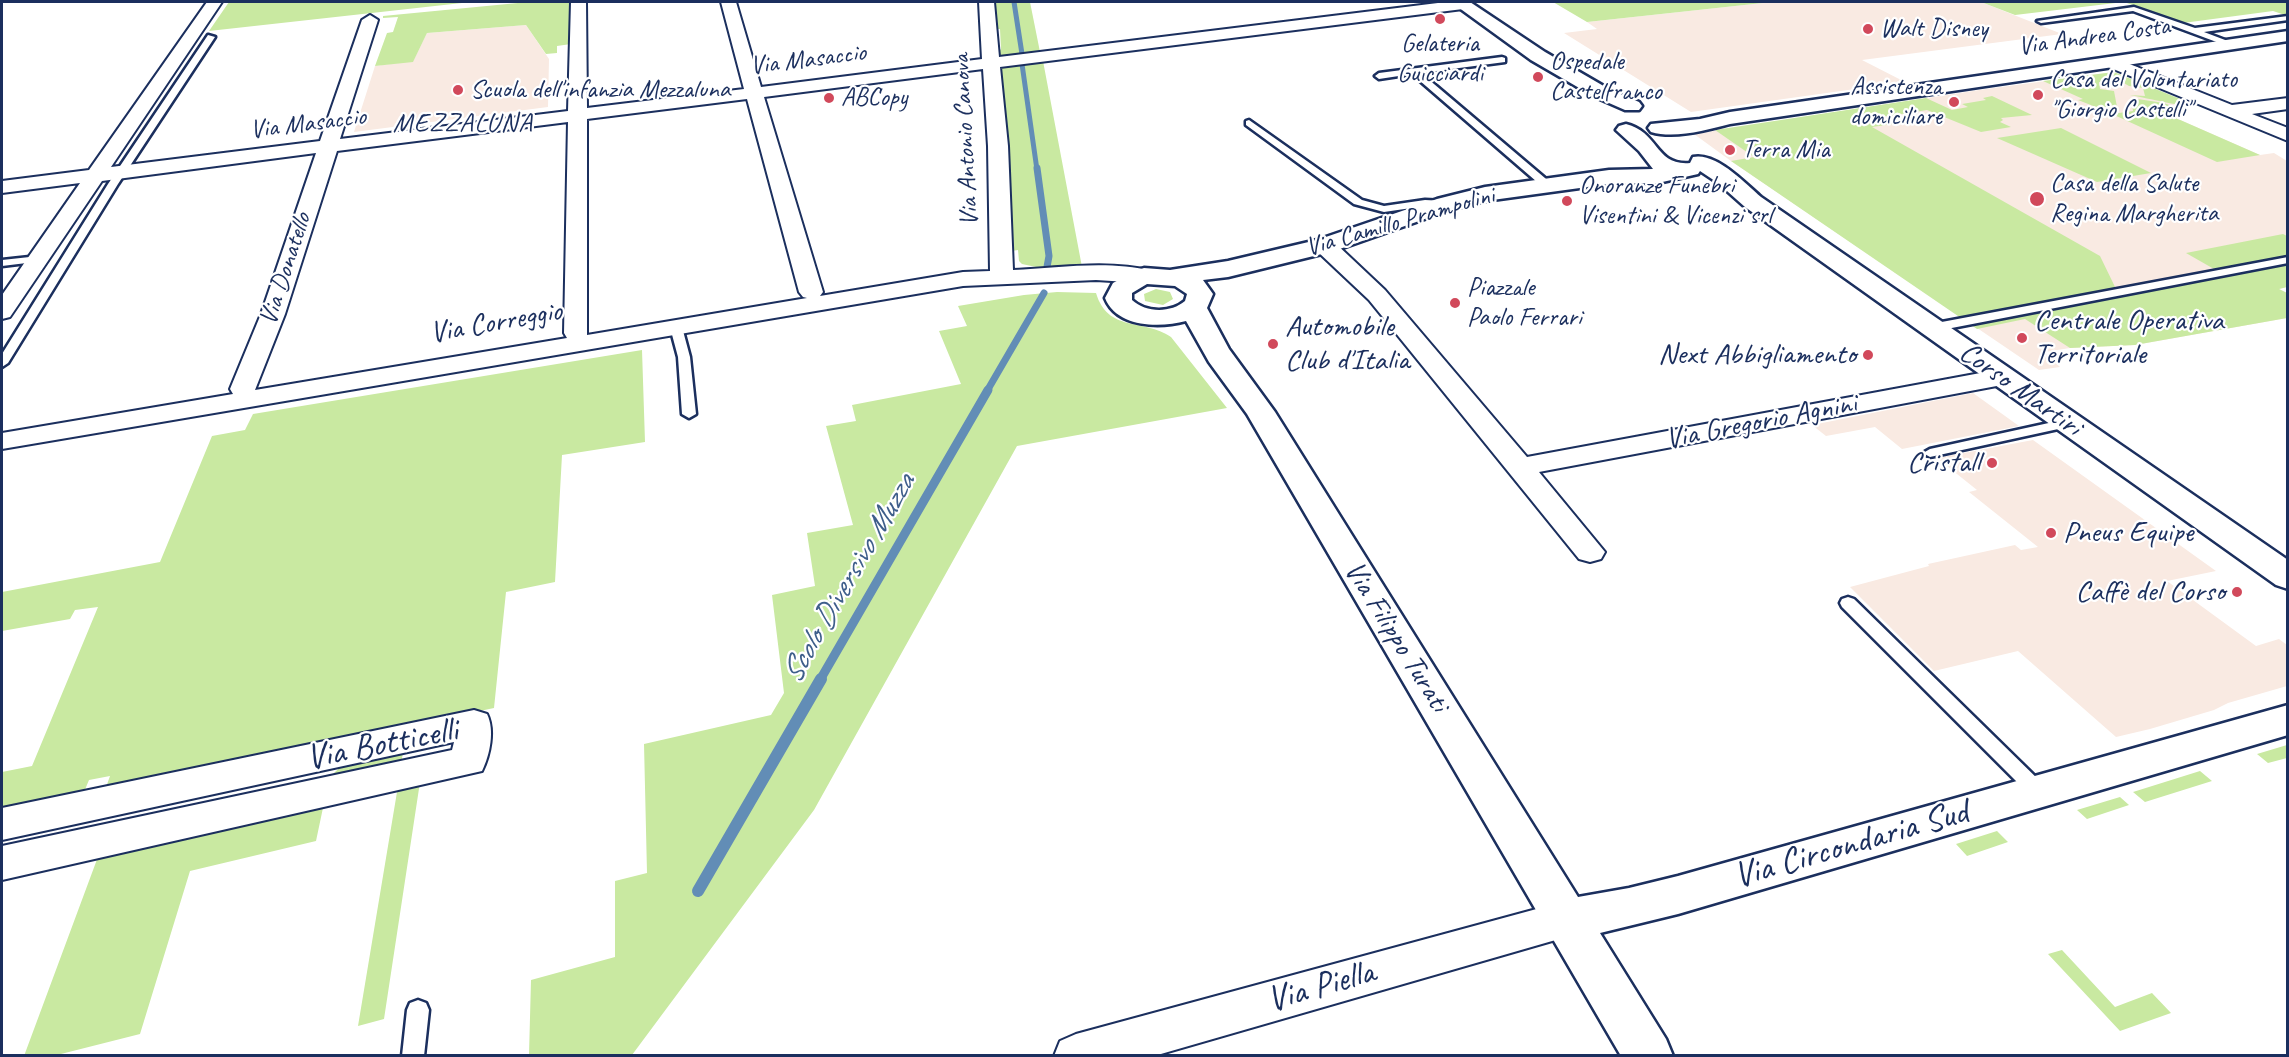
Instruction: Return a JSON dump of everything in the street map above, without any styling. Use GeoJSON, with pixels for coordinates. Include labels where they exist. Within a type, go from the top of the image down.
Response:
{"type":"FeatureCollection","features":[{"type":"Feature","properties":{"kind":"main road"},"geometry":{"type":"LineString","coordinates":[[1461,3],[1538,56],[1600,92],[1656,120]]}},
{"type":"Feature","properties":{"kind":"main road","name":"Via Andrea Costa"},"geometry":{"type":"LineString","coordinates":[[1608,120],[1647,131],[1656,120],[1700,125],[1731,117],[2288,36]]}},
{"type":"Feature","properties":{"kind":"main road"},"geometry":{"type":"LineString","coordinates":[[1538,56],[1544,66],[1588,98],[1608,120],[1652,152],[1679,166]]}},
{"type":"Feature","properties":{"kind":"main road"},"geometry":{"type":"LineString","coordinates":[[1608,120],[1613,106],[1632,106]]}},
{"type":"Feature","properties":{"kind":"main road","name":"Corso Martiri"},"geometry":{"type":"LineString","coordinates":[[1656,120],[1670,143],[1679,166],[1753,202],[2288,577]]}},
{"type":"Feature","properties":{"kind":"main road","name":"Via Camillo Prampolini"},"geometry":{"type":"LineString","coordinates":[[1144,276],[1173,277],[1228,269],[1325,246],[1445,204],[1485,194],[1609,177],[1658,176],[1679,166]]}},
{"type":"Feature","properties":{"kind":"main road","name":"Via Camillo Prampolini"},"geometry":{"type":"LineString","coordinates":[[1197,301],[1228,269]]}},
{"type":"Feature","properties":{"kind":"main road"},"geometry":{"type":"LineString","coordinates":[[1144,276],[1125,284],[1119,290],[1120,304],[1137,315],[1164,318],[1186,313],[1197,301],[1191,284],[1173,277]]}},
{"type":"Feature","properties":{"kind":"main road","name":"Via Filippo Turati"},"geometry":{"type":"LineString","coordinates":[[1197,301],[1203,330],[1221,360],[1260,412],[1566,919]]}},
{"type":"Feature","properties":{"kind":"main road","name":"Via Filippo Turati"},"geometry":{"type":"LineString","coordinates":[[1164,318],[1221,360]]}},
{"type":"Feature","properties":{"kind":"main road","name":"Via Circondaria Sud"},"geometry":{"type":"LineString","coordinates":[[1566,919],[1629,908],[1678,895],[2288,720]]}},
{"type":"Feature","properties":{"kind":"main road"},"geometry":{"type":"LineString","coordinates":[[1566,919],[1649,1056]]}},
{"type":"Feature","properties":{"kind":"street"},"geometry":{"type":"LineString","coordinates":[[2,312],[214,2]]}},
{"type":"Feature","properties":{"kind":"street"},"geometry":{"type":"LineString","coordinates":[[576,333],[578,2]]}},
{"type":"Feature","properties":{"kind":"street"},"geometry":{"type":"LineString","coordinates":[[728,2],[812,292]]}},
{"type":"Feature","properties":{"kind":"street","name":"Via Antonio Canova"},"geometry":{"type":"LineString","coordinates":[[986,2],[998,146],[1002,276]]}},
{"type":"Feature","properties":{"kind":"street","name":"Via Masaccio"},"geometry":{"type":"LineString","coordinates":[[2,187],[1461,3]]}},
{"type":"Feature","properties":{"kind":"street","name":"Via Donatello"},"geometry":{"type":"LineString","coordinates":[[243,389],[273,314],[370,20]]}},
{"type":"Feature","properties":{"kind":"street"},"geometry":{"type":"LineString","coordinates":[[2112,62],[2288,135]]}},
{"type":"Feature","properties":{"kind":"street"},"geometry":{"type":"LineString","coordinates":[[2230,111],[2288,103]]}},
{"type":"Feature","properties":{"kind":"street"},"geometry":{"type":"LineString","coordinates":[[1325,246],[1377,295],[1590,552]]}},
{"type":"Feature","properties":{"kind":"street"},"geometry":{"type":"LineString","coordinates":[[1002,276],[1096,273],[1144,276]]}},
{"type":"Feature","properties":{"kind":"street"},"geometry":{"type":"LineString","coordinates":[[1071,275],[1096,280],[1119,290]]}},
{"type":"Feature","properties":{"kind":"street","name":"Via Correggio"},"geometry":{"type":"LineString","coordinates":[[2,441],[952,280],[1002,276]]}},
{"type":"Feature","properties":{"kind":"street","name":"Via Gregorio Agnini"},"geometry":{"type":"LineString","coordinates":[[1520,467],[2002,377]]}},
{"type":"Feature","properties":{"kind":"street","name":"Via Botticelli"},"geometry":{"type":"LineString","coordinates":[[2,825],[474,724],[469,761],[2,863]]}},
{"type":"Feature","properties":{"kind":"street","name":"Via Piella"},"geometry":{"type":"LineString","coordinates":[[1076,1056],[1566,919]]}},
{"type":"Feature","properties":{"kind":"lane"},"geometry":{"type":"LineString","coordinates":[[2041,21],[2134,9],[2144,4],[2178,16]]}},
{"type":"Feature","properties":{"kind":"lane"},"geometry":{"type":"LineString","coordinates":[[2134,9],[2230,45]]}},
{"type":"Feature","properties":{"kind":"lane"},"geometry":{"type":"LineString","coordinates":[[2194,31],[2288,18]]}},
{"type":"Feature","properties":{"kind":"lane"},"geometry":{"type":"LineString","coordinates":[[2,363],[120,173],[211,37]]}},
{"type":"Feature","properties":{"kind":"lane"},"geometry":{"type":"LineString","coordinates":[[1379,76],[1502,60]]}},
{"type":"Feature","properties":{"kind":"lane"},"geometry":{"type":"LineString","coordinates":[[1414,72],[1548,186]]}},
{"type":"Feature","properties":{"kind":"lane"},"geometry":{"type":"LineString","coordinates":[[147,97],[173,94]]}},
{"type":"Feature","properties":{"kind":"lane"},"geometry":{"type":"LineString","coordinates":[[1250,123],[1358,202],[1384,209],[1425,203],[1445,204]]}},
{"type":"Feature","properties":{"kind":"lane"},"geometry":{"type":"LineString","coordinates":[[1931,328],[2288,260]]}},
{"type":"Feature","properties":{"kind":"lane"},"geometry":{"type":"LineString","coordinates":[[2,263],[64,265]]}},
{"type":"Feature","properties":{"kind":"lane"},"geometry":{"type":"LineString","coordinates":[[676,327],[684,357],[689,414]]}},
{"type":"Feature","properties":{"kind":"lane"},"geometry":{"type":"LineString","coordinates":[[1930,453],[2067,423]]}},
{"type":"Feature","properties":{"kind":"lane"},"geometry":{"type":"LineString","coordinates":[[1848,603],[2039,792]]}},
{"type":"Feature","properties":{"kind":"lane"},"geometry":{"type":"LineString","coordinates":[[413,1056],[418,1010]]}},
{"type":"Feature","properties":{"kind":"shaded area"},"geometry":{"type":"Polygon","coordinates":[[[1772,2],[1981,2],[2062,34],[1862,60],[1905,82],[1691,112],[1564,33],[1597,29],[1587,22],[1772,2]]]}},
{"type":"Feature","properties":{"kind":"shaded area","name":"Scuola dell'infanzia Mezzaluna"},"geometry":{"type":"Polygon","coordinates":[[[526,25],[549,59],[548,107],[354,132],[375,66],[413,61],[427,33],[526,25]]]}},
{"type":"Feature","properties":{"kind":"shaded area","name":"Casa della Salute Regina Margherita"},"geometry":{"type":"Polygon","coordinates":[[[2114,72],[2194,106],[2162,112],[2260,155],[2274,153],[2287,161],[2287,287],[2279,289],[2287,293],[2287,318],[2135,345],[2070,348],[2045,352],[2060,367],[2039,370],[1694,134],[1986,89],[2114,72]]]}},
{"type":"Feature","properties":{"kind":"shaded area"},"geometry":{"type":"Polygon","coordinates":[[[1973,393],[2019,426],[1902,449],[1875,427],[1826,436],[1812,425],[1973,393]]]}},
{"type":"Feature","properties":{"kind":"shaded area"},"geometry":{"type":"Polygon","coordinates":[[[2033,440],[2216,571],[2167,581],[2256,646],[2279,639],[2287,645],[2287,686],[2228,703],[2214,710],[2116,737],[2018,651],[1934,671],[1850,587],[1929,566],[1928,564],[2015,545],[2021,550],[2038,547],[1969,492],[1977,490],[1937,458],[2033,440]]]}},
{"type":"Feature","properties":{"kind":"green space"},"geometry":{"type":"Polygon","coordinates":[[[229,2],[471,2],[209,31],[229,2]]]}},
{"type":"Feature","properties":{"kind":"green space"},"geometry":{"type":"Polygon","coordinates":[[[528,2],[571,2],[571,44],[557,46],[557,53],[546,54],[526,25],[427,33],[413,62],[375,66],[387,33],[393,32],[398,17],[383,18],[383,16],[528,2]]]}},
{"type":"Feature","properties":{"kind":"green space"},"geometry":{"type":"Polygon","coordinates":[[[991,2],[1030,2],[1040,52],[997,57],[1001,49],[1000,29],[994,29],[991,2]]]}},
{"type":"Feature","properties":{"kind":"green space"},"geometry":{"type":"Polygon","coordinates":[[[1553,2],[1772,2],[1587,22],[1553,2]]]}},
{"type":"Feature","properties":{"kind":"green space"},"geometry":{"type":"Polygon","coordinates":[[[1981,2],[2124,2],[2015,15],[1981,2]]]}},
{"type":"Feature","properties":{"kind":"green space"},"geometry":{"type":"Polygon","coordinates":[[[2124,2],[2287,2],[2288,16],[2273,11],[2183,23],[2124,2]]]}},
{"type":"Feature","properties":{"kind":"green space"},"geometry":{"type":"Polygon","coordinates":[[[1043,61],[1082,267],[1036,267],[1022,264],[1019,261],[1018,250],[1012,251],[998,67],[1043,61]]]}},
{"type":"Feature","properties":{"kind":"green space"},"geometry":{"type":"Polygon","coordinates":[[[2114,72],[2194,106],[2130,95],[2145,96],[2143,88],[2129,86],[2122,82],[2099,82],[2100,89],[2114,91],[2117,107],[2101,109],[2078,100],[2083,99],[2043,81],[2114,72]]]}},
{"type":"Feature","properties":{"kind":"green space"},"geometry":{"type":"Polygon","coordinates":[[[1992,96],[2032,115],[2001,118],[2003,120],[2000,122],[2011,127],[1981,132],[1927,110],[1882,117],[1893,124],[1872,127],[2100,256],[2116,289],[2214,269],[2186,253],[2283,234],[2287,236],[2287,287],[2279,289],[2287,293],[2287,318],[2135,345],[2070,348],[2025,319],[1977,329],[1731,161],[1754,157],[1715,130],[1926,98],[1952,110],[1968,107],[1962,104],[1986,100],[1983,98],[1992,96]]]}},
{"type":"Feature","properties":{"kind":"green space"},"geometry":{"type":"Polygon","coordinates":[[[2131,98],[2164,103],[2179,109],[2162,112],[2260,155],[2217,162],[2112,114],[2133,111],[2131,98]]]}},
{"type":"Feature","properties":{"kind":"green space"},"geometry":{"type":"Polygon","coordinates":[[[2061,128],[2151,173],[2097,182],[1997,138],[2061,128]]]}},
{"type":"Feature","properties":{"kind":"green space"},"geometry":{"type":"Polygon","coordinates":[[[1156,289],[1170,292],[1173,299],[1163,305],[1145,301],[1144,294],[1156,289]]]}},
{"type":"Feature","properties":{"kind":"green space"},"geometry":{"type":"Polygon","coordinates":[[[1057,292],[1096,293],[1109,314],[1128,323],[1160,331],[1171,337],[1227,408],[1017,446],[814,810],[632,1055],[529,1055],[531,980],[615,957],[615,881],[647,873],[644,744],[771,715],[784,693],[772,595],[815,586],[807,533],[853,525],[826,426],[856,421],[852,405],[961,384],[939,331],[967,326],[958,306],[1057,292]]]}},
{"type":"Feature","properties":{"kind":"green space"},"geometry":{"type":"Polygon","coordinates":[[[642,350],[645,442],[562,455],[555,582],[506,592],[494,708],[105,790],[110,776],[89,780],[84,792],[2,809],[2,772],[32,766],[98,607],[75,610],[70,619],[2,631],[2,592],[160,562],[212,436],[245,430],[253,414],[642,350]]]}},
{"type":"Feature","properties":{"kind":"green space"},"geometry":{"type":"Polygon","coordinates":[[[2287,745],[2287,758],[2268,763],[2257,754],[2287,745]]]}},
{"type":"Feature","properties":{"kind":"green space"},"geometry":{"type":"Polygon","coordinates":[[[404,749],[400,767],[324,782],[346,762],[404,749]]]}},
{"type":"Feature","properties":{"kind":"green space"},"geometry":{"type":"Polygon","coordinates":[[[2200,771],[2212,781],[2145,802],[2133,792],[2200,771]]]}},
{"type":"Feature","properties":{"kind":"green space"},"geometry":{"type":"Polygon","coordinates":[[[420,782],[384,1019],[358,1026],[398,786],[420,782]]]}},
{"type":"Feature","properties":{"kind":"green space"},"geometry":{"type":"Polygon","coordinates":[[[2120,797],[2129,805],[2087,819],[2077,810],[2120,797]]]}},
{"type":"Feature","properties":{"kind":"green space"},"geometry":{"type":"Polygon","coordinates":[[[324,803],[316,841],[190,871],[140,1034],[57,1055],[24,1056],[99,854],[324,803]]]}},
{"type":"Feature","properties":{"kind":"green space"},"geometry":{"type":"Polygon","coordinates":[[[1997,831],[2008,842],[1967,856],[1956,844],[1997,831]]]}},
{"type":"Feature","properties":{"kind":"green space"},"geometry":{"type":"Polygon","coordinates":[[[2062,950],[2115,1007],[2152,993],[2171,1013],[2120,1031],[2048,954],[2062,950]]]}},
{"type":"Feature","properties":{"kind":"waterway","name":"Scolo Diversivo Muzza"},"geometry":{"type":"LineString","coordinates":[[1014,2],[1022,54]]}},
{"type":"Feature","properties":{"kind":"waterway","name":"Scolo Diversivo Muzza"},"geometry":{"type":"LineString","coordinates":[[1022,64],[1037,170]]}},
{"type":"Feature","properties":{"kind":"waterway","name":"Scolo Diversivo Muzza"},"geometry":{"type":"LineString","coordinates":[[1037,168],[1049,256],[1047,267]]}},
{"type":"Feature","properties":{"kind":"waterway","name":"Scolo Diversivo Muzza"},"geometry":{"type":"LineString","coordinates":[[987,391],[1044,293]]}},
{"type":"Feature","properties":{"kind":"waterway","name":"Scolo Diversivo Muzza"},"geometry":{"type":"LineString","coordinates":[[820,680],[988,390]]}},
{"type":"Feature","properties":{"kind":"waterway","name":"Scolo Diversivo Muzza"},"geometry":{"type":"LineString","coordinates":[[698,891],[821,679]]}},
{"type":"Feature","properties":{"kind":"place","name":"Gelateria Guicciardi"},"geometry":{"type":"Point","coordinates":[1440,19]}},
{"type":"Feature","properties":{"kind":"place","name":"Walt Disney"},"geometry":{"type":"Point","coordinates":[1868,29]}},
{"type":"Feature","properties":{"kind":"place","name":"Ospedale Castelfranco"},"geometry":{"type":"Point","coordinates":[1538,77]}},
{"type":"Feature","properties":{"kind":"place","name":"Scuola dell'infanzia Mezzaluna"},"geometry":{"type":"Point","coordinates":[458,90]}},
{"type":"Feature","properties":{"kind":"place","name":"Casa del Volontariato \"Giorgio Castelli\""},"geometry":{"type":"Point","coordinates":[2038,95]}},
{"type":"Feature","properties":{"kind":"place","name":"ABCopy"},"geometry":{"type":"Point","coordinates":[829,98]}},
{"type":"Feature","properties":{"kind":"place","name":"Assistenza domiciliare"},"geometry":{"type":"Point","coordinates":[1954,102]}},
{"type":"Feature","properties":{"kind":"place","name":"Terra Mia"},"geometry":{"type":"Point","coordinates":[1730,150]}},
{"type":"Feature","properties":{"kind":"place","name":"Casa della Salute Regina Margherita"},"geometry":{"type":"Point","coordinates":[2037,199]}},
{"type":"Feature","properties":{"kind":"place","name":"Onoranze Funebri Visentini & Vicenzi srl"},"geometry":{"type":"Point","coordinates":[1567,201]}},
{"type":"Feature","properties":{"kind":"place","name":"Piazzale Paolo Ferrari"},"geometry":{"type":"Point","coordinates":[1455,303]}},
{"type":"Feature","properties":{"kind":"place","name":"Centrale Operativa Territoriale"},"geometry":{"type":"Point","coordinates":[2022,338]}},
{"type":"Feature","properties":{"kind":"place","name":"Automobile Club d'Italia"},"geometry":{"type":"Point","coordinates":[1273,344]}},
{"type":"Feature","properties":{"kind":"place","name":"Next Abbigliamento"},"geometry":{"type":"Point","coordinates":[1868,355]}},
{"type":"Feature","properties":{"kind":"place","name":"Cristall"},"geometry":{"type":"Point","coordinates":[1992,463]}},
{"type":"Feature","properties":{"kind":"place","name":"Pneus Equipe"},"geometry":{"type":"Point","coordinates":[2051,533]}},
{"type":"Feature","properties":{"kind":"place","name":"Caffè del Corso"},"geometry":{"type":"Point","coordinates":[2237,592]}},
{"type":"Feature","properties":{"kind":"district","name":"MEZZALUNA"},"geometry":{"type":"Point","coordinates":[463,124]}}]}
